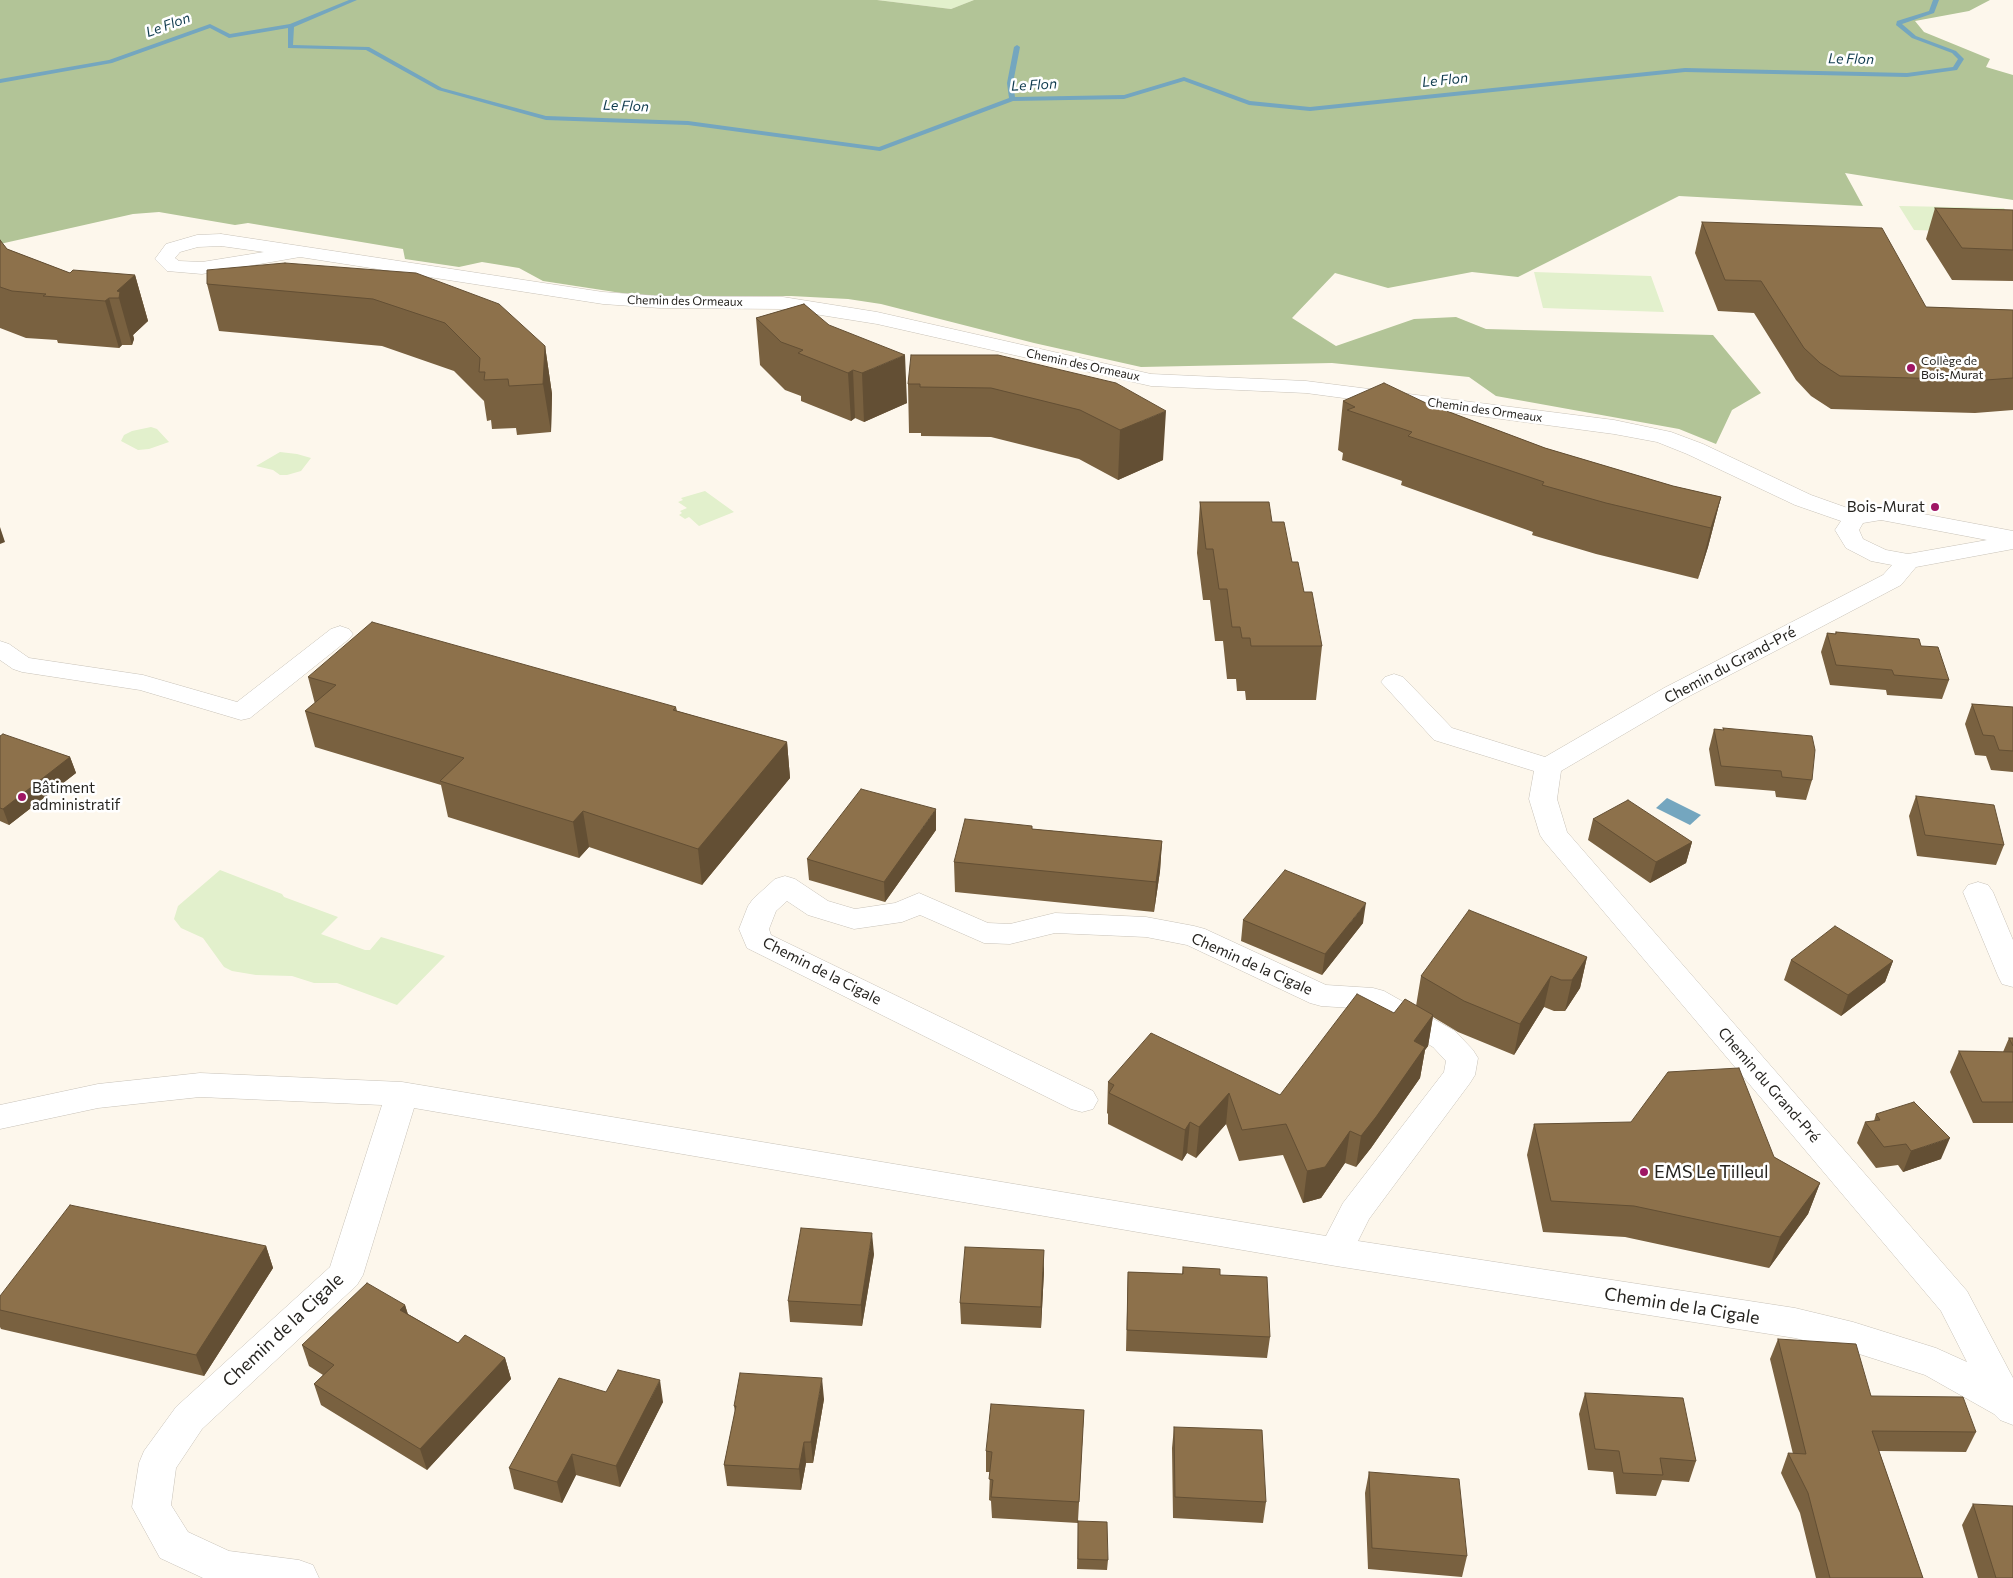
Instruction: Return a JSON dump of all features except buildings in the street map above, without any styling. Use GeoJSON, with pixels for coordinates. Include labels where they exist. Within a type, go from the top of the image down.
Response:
{"type":"FeatureCollection","features":[{"type":"Feature","properties":{"kind":"street","name":"Chemin des Ormeaux"},"geometry":{"type":"LineString","coordinates":[[300,251],[202,268],[174,268],[165,259],[173,248],[197,241],[221,240],[300,251],[603,298],[660,302],[783,303],[877,318],[1152,380],[1306,387],[1614,427],[1663,437],[1694,449],[1803,500],[1855,518]]}},
{"type":"Feature","properties":{"kind":"street"},"geometry":{"type":"LineString","coordinates":[[2013,538],[1880,513],[1855,518],[1847,530],[1854,543],[1879,556],[1908,561],[2013,542]]}},
{"type":"Feature","properties":{"kind":"street","name":"Chemin du Grand-Pré"},"geometry":{"type":"LineString","coordinates":[[1908,561],[1892,580],[1673,694],[1548,766],[1543,800],[1554,835],[1954,1301],[2010,1406]]}},
{"type":"Feature","properties":{"kind":"street"},"geometry":{"type":"LineString","coordinates":[[0,649],[22,664],[143,683],[241,712],[340,634]]}},
{"type":"Feature","properties":{"kind":"street"},"geometry":{"type":"LineString","coordinates":[[1394,682],[1443,734],[1548,766]]}},
{"type":"Feature","properties":{"kind":"street","name":"Chemin de la Cigale"},"geometry":{"type":"LineString","coordinates":[[1082,1100],[758,941],[754,929],[763,906],[785,886],[818,908],[854,919],[902,912],[919,904],[984,933],[1010,934],[1055,923],[1146,927],[1194,936],[1321,995],[1373,999],[1444,1039],[1462,1058],[1459,1075],[1355,1212],[1336,1252]]}},
{"type":"Feature","properties":{"kind":"street"},"geometry":{"type":"LineString","coordinates":[[1978,892],[2013,976]]}},
{"type":"Feature","properties":{"kind":"street","name":"Chemin de la Cigale"},"geometry":{"type":"LineString","coordinates":[[0,1117],[98,1096],[200,1084],[402,1094],[1336,1252],[1795,1323],[1853,1337],[1936,1363],[2010,1406]]}},
{"type":"Feature","properties":{"kind":"street","name":"Chemin de la Cigale"},"geometry":{"type":"LineString","coordinates":[[299,1578],[225,1569],[174,1545],[151,1507],[158,1463],[190,1418],[345,1275],[402,1094]]}},
{"type":"Feature","properties":{"kind":"green space"},"geometry":{"type":"Polygon","coordinates":[[[0,0],[877,0],[951,9],[974,0],[1990,0],[1969,11],[1915,21],[1924,32],[1990,59],[1986,67],[2013,75],[2013,200],[1845,173],[1863,206],[1679,196],[1518,277],[1472,272],[1388,288],[1335,273],[1292,318],[1336,346],[1414,319],[1456,317],[1486,329],[1713,335],[1761,393],[1732,410],[1716,444],[1679,429],[1496,396],[1469,377],[1332,363],[1141,367],[1034,343],[881,304],[848,299],[791,296],[654,296],[628,294],[543,281],[519,268],[482,262],[459,267],[405,259],[403,249],[248,223],[235,225],[159,212],[133,214],[0,244],[0,0]]]}},
{"type":"Feature","properties":{"kind":"green space"},"geometry":{"type":"Polygon","coordinates":[[[877,0],[974,0],[951,9],[877,0]]]}},
{"type":"Feature","properties":{"kind":"green space"},"geometry":{"type":"Polygon","coordinates":[[[1899,206],[2004,208],[2013,221],[2013,233],[1914,230],[1899,206]]]}},
{"type":"Feature","properties":{"kind":"green space"},"geometry":{"type":"Polygon","coordinates":[[[1534,272],[1651,276],[1664,312],[1543,308],[1534,272]]]}},
{"type":"Feature","properties":{"kind":"green space"},"geometry":{"type":"Polygon","coordinates":[[[151,427],[157,429],[169,442],[149,449],[138,450],[121,441],[124,435],[132,431],[151,427]]]}},
{"type":"Feature","properties":{"kind":"green space"},"geometry":{"type":"Polygon","coordinates":[[[280,452],[311,458],[301,471],[287,475],[280,475],[273,470],[256,466],[280,452]]]}},
{"type":"Feature","properties":{"kind":"green space"},"geometry":{"type":"Polygon","coordinates":[[[705,491],[734,512],[699,526],[689,517],[685,519],[679,515],[682,513],[680,511],[687,508],[678,502],[683,500],[681,498],[705,491]]]}},
{"type":"Feature","properties":{"kind":"green space"},"geometry":{"type":"Polygon","coordinates":[[[220,870],[338,917],[321,934],[365,950],[370,950],[381,937],[445,956],[397,1005],[337,983],[314,983],[292,976],[256,975],[232,971],[224,967],[203,938],[181,928],[174,919],[178,906],[220,870]]]}},
{"type":"Feature","properties":{"kind":"water"},"geometry":{"type":"Polygon","coordinates":[[[1667,798],[1701,815],[1690,825],[1656,808],[1667,798]]]}},
{"type":"Feature","properties":{"kind":"waterway"},"geometry":{"type":"LineString","coordinates":[[291,26],[354,0]]}},
{"type":"Feature","properties":{"kind":"waterway","name":"Le Flon"},"geometry":{"type":"LineString","coordinates":[[1012,99],[1124,97],[1184,79],[1249,103],[1310,109],[1685,70],[1907,75],[1955,69],[1961,59],[1954,52],[1914,37],[1899,25],[1899,22],[1932,12],[1936,0]]}},
{"type":"Feature","properties":{"kind":"waterway","name":"Le Flon"},"geometry":{"type":"LineString","coordinates":[[0,81],[110,62],[210,26],[229,36],[291,26]]}},
{"type":"Feature","properties":{"kind":"waterway","name":"Le Flon"},"geometry":{"type":"LineString","coordinates":[[291,26],[290,47],[367,48],[440,89],[546,118],[688,123],[880,149],[1012,99]]}},
{"type":"Feature","properties":{"kind":"waterway"},"geometry":{"type":"LineString","coordinates":[[1012,99],[1010,83],[1017,47]]}},
{"type":"Feature","properties":{"kind":"place","name":"Collège de Bois-Murat"},"geometry":{"type":"Point","coordinates":[1911,368]}},
{"type":"Feature","properties":{"kind":"place","name":"Bois-Murat"},"geometry":{"type":"Point","coordinates":[1935,507]}},
{"type":"Feature","properties":{"kind":"place","name":"Bâtiment administratif"},"geometry":{"type":"Point","coordinates":[22,797]}},
{"type":"Feature","properties":{"kind":"place","name":"EMS Le Tilleul"},"geometry":{"type":"Point","coordinates":[1644,1172]}}]}
